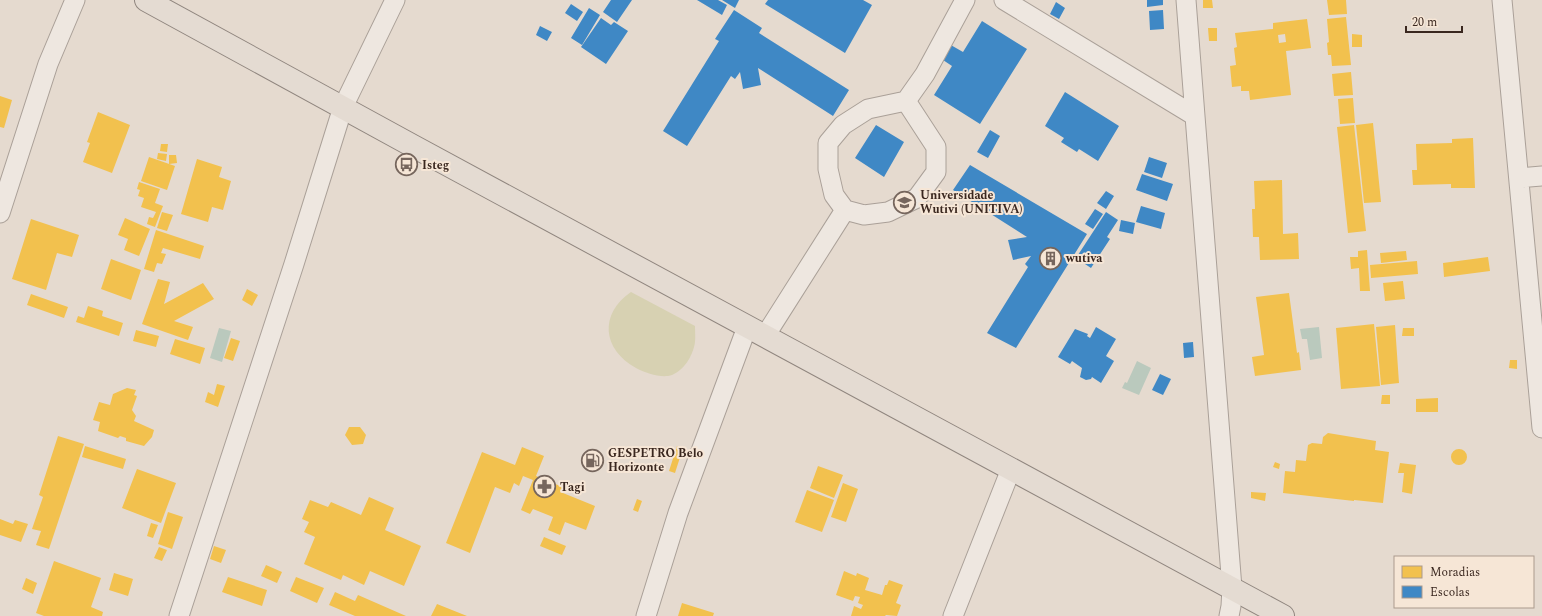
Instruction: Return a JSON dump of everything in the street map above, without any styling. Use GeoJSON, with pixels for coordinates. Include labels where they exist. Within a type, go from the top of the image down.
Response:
{"type":"FeatureCollection","features":[{"type":"Feature","properties":{"kind":"main road"},"geometry":{"type":"LineString","coordinates":[[146,0],[756,332],[1284,616]]}},
{"type":"Feature","properties":{"kind":"street"},"geometry":{"type":"LineString","coordinates":[[0,213],[48,64],[75,0]]}},
{"type":"Feature","properties":{"kind":"street"},"geometry":{"type":"LineString","coordinates":[[178,616],[294,264],[342,107],[395,0]]}},
{"type":"Feature","properties":{"kind":"street"},"geometry":{"type":"LineString","coordinates":[[906,101],[936,147],[936,172],[917,198],[888,212],[864,215],[845,210],[834,195],[828,168],[828,143],[843,125],[868,109],[906,101],[925,74],[965,0]]}},
{"type":"Feature","properties":{"kind":"street"},"geometry":{"type":"LineString","coordinates":[[1004,0],[1195,116]]}},
{"type":"Feature","properties":{"kind":"street"},"geometry":{"type":"LineString","coordinates":[[1186,0],[1232,588],[1229,616]]}},
{"type":"Feature","properties":{"kind":"street"},"geometry":{"type":"LineString","coordinates":[[1502,0],[1542,428]]}},
{"type":"Feature","properties":{"kind":"street"},"geometry":{"type":"LineString","coordinates":[[1519,178],[1542,176]]}},
{"type":"Feature","properties":{"kind":"street"},"geometry":{"type":"LineString","coordinates":[[646,616],[678,513],[756,332],[845,210]]}},
{"type":"Feature","properties":{"kind":"street"},"geometry":{"type":"LineString","coordinates":[[954,616],[1012,469]]}},
{"type":"Feature","properties":{"kind":"shaded area"},"geometry":{"type":"Polygon","coordinates":[[[631,292],[695,326],[695,342],[693,352],[685,365],[673,375],[656,375],[636,368],[616,351],[611,341],[609,331],[610,321],[614,310],[631,292]]]}},
{"type":"Feature","properties":{"kind":"shaded area"},"geometry":{"type":"Polygon","coordinates":[[[1319,327],[1322,358],[1310,360],[1307,339],[1302,339],[1300,329],[1319,327]]]}},
{"type":"Feature","properties":{"kind":"shaded area"},"geometry":{"type":"Polygon","coordinates":[[[219,328],[231,331],[222,362],[210,358],[219,328]]]}},
{"type":"Feature","properties":{"kind":"shaded area"},"geometry":{"type":"Polygon","coordinates":[[[1137,361],[1151,368],[1139,395],[1122,388],[1125,382],[1127,383],[1137,361]]]}},
{"type":"Feature","properties":{"kind":"building: Moradias"},"geometry":{"type":"Polygon","coordinates":[[[1203,0],[1212,0],[1213,8],[1203,8],[1203,0]]]}},
{"type":"Feature","properties":{"kind":"building: Moradias"},"geometry":{"type":"Polygon","coordinates":[[[1327,0],[1346,0],[1347,14],[1329,15],[1327,0]]]}},
{"type":"Feature","properties":{"kind":"building: Moradias"},"geometry":{"type":"Polygon","coordinates":[[[1346,17],[1351,65],[1332,66],[1331,55],[1328,55],[1327,43],[1329,42],[1327,19],[1346,17]]]}},
{"type":"Feature","properties":{"kind":"building: Moradias"},"geometry":{"type":"Polygon","coordinates":[[[1307,19],[1311,48],[1286,51],[1291,95],[1250,100],[1249,91],[1241,91],[1241,86],[1232,87],[1230,66],[1236,65],[1234,48],[1237,47],[1235,33],[1273,29],[1273,23],[1307,19]],[[1285,34],[1278,35],[1279,43],[1286,42],[1285,34]]]}},
{"type":"Feature","properties":{"kind":"building: Moradias"},"geometry":{"type":"Polygon","coordinates":[[[1208,28],[1217,28],[1217,41],[1209,41],[1208,28]]]}},
{"type":"Feature","properties":{"kind":"building: Moradias"},"geometry":{"type":"Polygon","coordinates":[[[1352,34],[1362,35],[1362,47],[1352,47],[1352,34]]]}},
{"type":"Feature","properties":{"kind":"building: Moradias"},"geometry":{"type":"Polygon","coordinates":[[[1351,72],[1353,95],[1334,96],[1332,74],[1351,72]]]}},
{"type":"Feature","properties":{"kind":"building: Moradias"},"geometry":{"type":"Polygon","coordinates":[[[0,96],[12,100],[4,128],[0,127],[0,96]]]}},
{"type":"Feature","properties":{"kind":"building: Moradias"},"geometry":{"type":"Polygon","coordinates":[[[1353,98],[1355,123],[1340,124],[1338,99],[1353,98]]]}},
{"type":"Feature","properties":{"kind":"building: Moradias"},"geometry":{"type":"Polygon","coordinates":[[[98,112],[130,125],[112,173],[83,162],[90,143],[87,142],[98,112]]]}},
{"type":"Feature","properties":{"kind":"building: Moradias"},"geometry":{"type":"Polygon","coordinates":[[[1373,123],[1381,202],[1364,203],[1356,125],[1373,123]]]}},
{"type":"Feature","properties":{"kind":"building: Moradias"},"geometry":{"type":"Polygon","coordinates":[[[1354,125],[1366,231],[1348,233],[1337,127],[1354,125]]]}},
{"type":"Feature","properties":{"kind":"building: Moradias"},"geometry":{"type":"Polygon","coordinates":[[[1473,138],[1475,188],[1451,188],[1451,184],[1413,185],[1412,170],[1417,170],[1416,144],[1452,143],[1452,139],[1473,138]]]}},
{"type":"Feature","properties":{"kind":"building: Moradias"},"geometry":{"type":"Polygon","coordinates":[[[161,144],[168,144],[167,152],[160,151],[161,144]]]}},
{"type":"Feature","properties":{"kind":"building: Moradias"},"geometry":{"type":"Polygon","coordinates":[[[158,153],[167,154],[166,161],[157,159],[158,153]]]}},
{"type":"Feature","properties":{"kind":"building: Moradias"},"geometry":{"type":"Polygon","coordinates":[[[169,155],[176,155],[177,163],[169,164],[169,155]]]}},
{"type":"Feature","properties":{"kind":"building: Moradias"},"geometry":{"type":"Polygon","coordinates":[[[149,157],[175,166],[167,190],[141,181],[149,157]]]}},
{"type":"Feature","properties":{"kind":"building: Moradias"},"geometry":{"type":"Polygon","coordinates":[[[197,159],[222,167],[219,177],[231,181],[223,210],[212,207],[208,222],[181,214],[197,159]]]}},
{"type":"Feature","properties":{"kind":"building: Moradias"},"geometry":{"type":"Polygon","coordinates":[[[1282,180],[1283,234],[1298,233],[1299,259],[1260,260],[1259,237],[1253,237],[1252,209],[1255,209],[1254,181],[1282,180]]]}},
{"type":"Feature","properties":{"kind":"building: Moradias"},"geometry":{"type":"Polygon","coordinates":[[[139,182],[160,189],[155,203],[163,206],[155,227],[147,224],[149,217],[153,218],[156,212],[141,207],[144,198],[138,196],[140,190],[137,189],[139,182]]]}},
{"type":"Feature","properties":{"kind":"building: Moradias"},"geometry":{"type":"Polygon","coordinates":[[[162,212],[173,215],[167,231],[157,228],[162,212]]]}},
{"type":"Feature","properties":{"kind":"building: Moradias"},"geometry":{"type":"Polygon","coordinates":[[[125,218],[150,229],[139,256],[124,250],[128,239],[118,235],[125,218]]]}},
{"type":"Feature","properties":{"kind":"building: Moradias"},"geometry":{"type":"Polygon","coordinates":[[[31,219],[79,235],[72,257],[57,253],[46,290],[12,279],[31,219]]]}},
{"type":"Feature","properties":{"kind":"building: Moradias"},"geometry":{"type":"Polygon","coordinates":[[[156,230],[204,246],[200,259],[163,248],[161,253],[166,254],[162,264],[157,263],[154,272],[144,269],[156,230]]]}},
{"type":"Feature","properties":{"kind":"building: Moradias"},"geometry":{"type":"Polygon","coordinates":[[[1367,250],[1370,291],[1360,291],[1359,268],[1351,269],[1350,257],[1358,257],[1358,251],[1367,250]]]}},
{"type":"Feature","properties":{"kind":"building: Moradias"},"geometry":{"type":"Polygon","coordinates":[[[1406,251],[1407,260],[1381,263],[1380,253],[1406,251]]]}},
{"type":"Feature","properties":{"kind":"building: Moradias"},"geometry":{"type":"Polygon","coordinates":[[[1488,257],[1490,271],[1444,277],[1443,263],[1488,257]]]}},
{"type":"Feature","properties":{"kind":"building: Moradias"},"geometry":{"type":"Polygon","coordinates":[[[111,259],[141,270],[131,300],[101,289],[111,259]]]}},
{"type":"Feature","properties":{"kind":"building: Moradias"},"geometry":{"type":"Polygon","coordinates":[[[1417,261],[1418,274],[1371,278],[1370,265],[1417,261]]]}},
{"type":"Feature","properties":{"kind":"building: Moradias"},"geometry":{"type":"Polygon","coordinates":[[[158,279],[170,282],[164,304],[203,283],[214,299],[174,321],[193,327],[188,340],[142,324],[158,279]]]}},
{"type":"Feature","properties":{"kind":"building: Moradias"},"geometry":{"type":"Polygon","coordinates":[[[1403,281],[1405,299],[1385,301],[1383,283],[1403,281]]]}},
{"type":"Feature","properties":{"kind":"building: Moradias"},"geometry":{"type":"Polygon","coordinates":[[[247,289],[258,295],[252,306],[242,300],[247,289]]]}},
{"type":"Feature","properties":{"kind":"building: Moradias"},"geometry":{"type":"Polygon","coordinates":[[[1289,293],[1297,353],[1299,352],[1301,370],[1255,376],[1252,357],[1264,355],[1256,297],[1289,293]]]}},
{"type":"Feature","properties":{"kind":"building: Moradias"},"geometry":{"type":"Polygon","coordinates":[[[31,294],[68,307],[64,318],[27,305],[31,294]]]}},
{"type":"Feature","properties":{"kind":"building: Moradias"},"geometry":{"type":"Polygon","coordinates":[[[88,306],[103,311],[102,316],[123,323],[119,336],[76,322],[78,316],[84,318],[88,306]]]}},
{"type":"Feature","properties":{"kind":"building: Moradias"},"geometry":{"type":"Polygon","coordinates":[[[1374,324],[1380,386],[1341,389],[1336,328],[1374,324]]]}},
{"type":"Feature","properties":{"kind":"building: Moradias"},"geometry":{"type":"Polygon","coordinates":[[[1395,325],[1399,383],[1381,385],[1376,327],[1395,325]]]}},
{"type":"Feature","properties":{"kind":"building: Moradias"},"geometry":{"type":"Polygon","coordinates":[[[1403,328],[1414,328],[1414,336],[1402,336],[1403,328]]]}},
{"type":"Feature","properties":{"kind":"building: Moradias"},"geometry":{"type":"Polygon","coordinates":[[[136,330],[159,336],[156,347],[133,341],[136,330]]]}},
{"type":"Feature","properties":{"kind":"building: Moradias"},"geometry":{"type":"Polygon","coordinates":[[[231,338],[240,341],[233,361],[224,358],[231,338]]]}},
{"type":"Feature","properties":{"kind":"building: Moradias"},"geometry":{"type":"Polygon","coordinates":[[[175,339],[205,348],[200,364],[170,354],[175,339]]]}},
{"type":"Feature","properties":{"kind":"building: Moradias"},"geometry":{"type":"Polygon","coordinates":[[[1510,360],[1517,360],[1517,369],[1509,368],[1510,360]]]}},
{"type":"Feature","properties":{"kind":"building: Moradias"},"geometry":{"type":"Polygon","coordinates":[[[217,384],[225,386],[218,407],[205,402],[208,392],[214,395],[217,384]]]}},
{"type":"Feature","properties":{"kind":"building: Moradias"},"geometry":{"type":"Polygon","coordinates":[[[127,388],[136,390],[134,395],[137,396],[132,410],[136,416],[134,421],[154,430],[152,437],[144,446],[126,441],[126,438],[120,436],[118,438],[98,431],[100,422],[93,420],[99,402],[110,405],[113,394],[127,388]]]}},
{"type":"Feature","properties":{"kind":"building: Moradias"},"geometry":{"type":"Polygon","coordinates":[[[1382,395],[1390,395],[1390,404],[1381,404],[1382,395]]]}},
{"type":"Feature","properties":{"kind":"building: Moradias"},"geometry":{"type":"Polygon","coordinates":[[[1438,398],[1438,412],[1416,412],[1416,399],[1438,398]]]}},
{"type":"Feature","properties":{"kind":"building: Moradias"},"geometry":{"type":"Polygon","coordinates":[[[349,427],[360,427],[366,435],[363,444],[352,445],[345,435],[349,427]]]}},
{"type":"Feature","properties":{"kind":"building: Moradias"},"geometry":{"type":"Polygon","coordinates":[[[1328,433],[1376,441],[1375,450],[1389,452],[1383,503],[1283,493],[1285,471],[1295,472],[1296,460],[1306,461],[1308,445],[1312,443],[1322,444],[1323,437],[1328,433]]]}},
{"type":"Feature","properties":{"kind":"building: Moradias"},"geometry":{"type":"Polygon","coordinates":[[[58,436],[84,444],[49,549],[36,545],[41,531],[32,529],[43,497],[39,495],[58,436]]]}},
{"type":"Feature","properties":{"kind":"building: Moradias"},"geometry":{"type":"Polygon","coordinates":[[[85,446],[126,459],[123,469],[82,457],[85,446]]]}},
{"type":"Feature","properties":{"kind":"building: Moradias"},"geometry":{"type":"Polygon","coordinates":[[[677,446],[683,448],[675,473],[669,471],[677,446]]]}},
{"type":"Feature","properties":{"kind":"building: Moradias"},"geometry":{"type":"Polygon","coordinates":[[[522,447],[544,456],[536,476],[565,488],[563,493],[595,506],[586,530],[565,522],[560,535],[548,530],[553,517],[533,509],[530,514],[521,510],[533,480],[523,476],[519,486],[514,483],[510,493],[495,487],[470,553],[446,543],[482,452],[515,465],[522,447]]]}},
{"type":"Feature","properties":{"kind":"building: Moradias"},"geometry":{"type":"Polygon","coordinates":[[[1456,449],[1462,449],[1467,454],[1465,463],[1462,465],[1456,465],[1451,460],[1451,454],[1456,449]]]}},
{"type":"Feature","properties":{"kind":"building: Moradias"},"geometry":{"type":"Polygon","coordinates":[[[1275,462],[1280,464],[1279,469],[1273,467],[1275,462]]]}},
{"type":"Feature","properties":{"kind":"building: Moradias"},"geometry":{"type":"Polygon","coordinates":[[[1400,463],[1416,465],[1412,494],[1402,492],[1404,473],[1398,473],[1400,463]]]}},
{"type":"Feature","properties":{"kind":"building: Moradias"},"geometry":{"type":"Polygon","coordinates":[[[818,466],[843,475],[834,498],[810,488],[818,466]]]}},
{"type":"Feature","properties":{"kind":"building: Moradias"},"geometry":{"type":"Polygon","coordinates":[[[137,469],[176,483],[161,523],[122,508],[137,469]]]}},
{"type":"Feature","properties":{"kind":"building: Moradias"},"geometry":{"type":"Polygon","coordinates":[[[843,483],[858,489],[846,522],[831,517],[843,483]]]}},
{"type":"Feature","properties":{"kind":"building: Moradias"},"geometry":{"type":"Polygon","coordinates":[[[807,490],[834,500],[822,532],[795,522],[807,490]]]}},
{"type":"Feature","properties":{"kind":"building: Moradias"},"geometry":{"type":"Polygon","coordinates":[[[1251,492],[1266,493],[1265,501],[1251,498],[1251,492]]]}},
{"type":"Feature","properties":{"kind":"building: Moradias"},"geometry":{"type":"Polygon","coordinates":[[[369,497],[394,508],[385,530],[421,546],[404,586],[370,571],[364,585],[343,575],[341,580],[304,564],[315,537],[304,532],[309,522],[302,519],[310,500],[328,507],[331,502],[361,515],[369,497]]]}},
{"type":"Feature","properties":{"kind":"building: Moradias"},"geometry":{"type":"Polygon","coordinates":[[[637,499],[642,501],[638,512],[633,510],[637,499]]]}},
{"type":"Feature","properties":{"kind":"building: Moradias"},"geometry":{"type":"Polygon","coordinates":[[[168,512],[183,517],[172,549],[158,544],[168,512]]]}},
{"type":"Feature","properties":{"kind":"building: Moradias"},"geometry":{"type":"Polygon","coordinates":[[[0,519],[13,524],[15,520],[28,524],[21,542],[0,535],[0,519]]]}},
{"type":"Feature","properties":{"kind":"building: Moradias"},"geometry":{"type":"Polygon","coordinates":[[[151,523],[158,525],[153,538],[147,536],[151,523]]]}},
{"type":"Feature","properties":{"kind":"building: Moradias"},"geometry":{"type":"Polygon","coordinates":[[[544,537],[566,546],[562,555],[540,546],[544,537]]]}},
{"type":"Feature","properties":{"kind":"building: Moradias"},"geometry":{"type":"Polygon","coordinates":[[[214,546],[226,550],[221,563],[210,559],[214,546]]]}},
{"type":"Feature","properties":{"kind":"building: Moradias"},"geometry":{"type":"Polygon","coordinates":[[[159,547],[167,550],[162,561],[154,558],[159,547]]]}},
{"type":"Feature","properties":{"kind":"building: Moradias"},"geometry":{"type":"Polygon","coordinates":[[[54,561],[101,578],[91,607],[103,612],[102,616],[44,616],[36,613],[54,561]]]}},
{"type":"Feature","properties":{"kind":"building: Moradias"},"geometry":{"type":"Polygon","coordinates":[[[266,565],[282,572],[277,583],[261,576],[266,565]]]}},
{"type":"Feature","properties":{"kind":"building: Moradias"},"geometry":{"type":"Polygon","coordinates":[[[844,571],[856,576],[857,573],[869,578],[865,590],[882,595],[885,585],[887,585],[889,580],[903,585],[896,603],[901,605],[897,616],[851,616],[854,606],[861,609],[863,605],[858,603],[860,597],[855,596],[853,601],[836,595],[844,571]]]}},
{"type":"Feature","properties":{"kind":"building: Moradias"},"geometry":{"type":"Polygon","coordinates":[[[114,573],[133,579],[128,596],[109,590],[114,573]]]}},
{"type":"Feature","properties":{"kind":"building: Moradias"},"geometry":{"type":"Polygon","coordinates":[[[228,577],[267,590],[262,606],[222,592],[228,577]]]}},
{"type":"Feature","properties":{"kind":"building: Moradias"},"geometry":{"type":"Polygon","coordinates":[[[296,577],[324,588],[317,603],[290,591],[296,577]]]}},
{"type":"Feature","properties":{"kind":"building: Moradias"},"geometry":{"type":"Polygon","coordinates":[[[26,578],[37,583],[33,594],[22,589],[26,578]]]}},
{"type":"Feature","properties":{"kind":"building: Moradias"},"geometry":{"type":"Polygon","coordinates":[[[335,592],[355,601],[358,595],[406,616],[355,616],[329,605],[335,592]]]}},
{"type":"Feature","properties":{"kind":"building: Moradias"},"geometry":{"type":"Polygon","coordinates":[[[682,603],[714,613],[713,616],[678,616],[682,603]]]}},
{"type":"Feature","properties":{"kind":"building: Moradias"},"geometry":{"type":"Polygon","coordinates":[[[437,604],[467,616],[431,616],[437,604]]]}},
{"type":"Feature","properties":{"kind":"building: Escolas"},"geometry":{"type":"Polygon","coordinates":[[[611,0],[632,0],[617,22],[603,12],[611,0]]]}},
{"type":"Feature","properties":{"kind":"building: Escolas"},"geometry":{"type":"Polygon","coordinates":[[[697,0],[718,0],[727,5],[722,15],[697,0]]]}},
{"type":"Feature","properties":{"kind":"building: Escolas"},"geometry":{"type":"Polygon","coordinates":[[[722,0],[739,0],[735,8],[722,0]]]}},
{"type":"Feature","properties":{"kind":"building: Escolas"},"geometry":{"type":"Polygon","coordinates":[[[768,0],[863,0],[872,5],[845,53],[765,4],[768,0]]]}},
{"type":"Feature","properties":{"kind":"building: Escolas"},"geometry":{"type":"Polygon","coordinates":[[[1147,0],[1163,0],[1163,5],[1147,7],[1147,0]]]}},
{"type":"Feature","properties":{"kind":"building: Escolas"},"geometry":{"type":"Polygon","coordinates":[[[1056,2],[1065,8],[1059,19],[1050,14],[1056,2]]]}},
{"type":"Feature","properties":{"kind":"building: Escolas"},"geometry":{"type":"Polygon","coordinates":[[[571,4],[583,12],[577,21],[565,13],[571,4]]]}},
{"type":"Feature","properties":{"kind":"building: Escolas"},"geometry":{"type":"Polygon","coordinates":[[[589,8],[600,15],[582,45],[571,38],[589,8]]]}},
{"type":"Feature","properties":{"kind":"building: Escolas"},"geometry":{"type":"Polygon","coordinates":[[[734,10],[762,28],[759,33],[849,90],[833,116],[758,68],[761,85],[743,89],[740,72],[735,79],[731,76],[687,146],[663,131],[719,41],[715,39],[734,10]]]}},
{"type":"Feature","properties":{"kind":"building: Escolas"},"geometry":{"type":"Polygon","coordinates":[[[1163,10],[1164,29],[1150,30],[1149,11],[1163,10]]]}},
{"type":"Feature","properties":{"kind":"building: Escolas"},"geometry":{"type":"Polygon","coordinates":[[[601,18],[611,25],[614,22],[628,31],[606,64],[581,47],[601,18]]]}},
{"type":"Feature","properties":{"kind":"building: Escolas"},"geometry":{"type":"Polygon","coordinates":[[[982,21],[1027,49],[980,124],[934,95],[952,66],[940,58],[949,44],[963,52],[982,21]]]}},
{"type":"Feature","properties":{"kind":"building: Escolas"},"geometry":{"type":"Polygon","coordinates":[[[540,26],[552,32],[547,41],[536,35],[540,26]]]}},
{"type":"Feature","properties":{"kind":"building: Escolas"},"geometry":{"type":"Polygon","coordinates":[[[1065,92],[1119,126],[1098,161],[1079,149],[1077,152],[1061,142],[1064,138],[1045,126],[1065,92]]]}},
{"type":"Feature","properties":{"kind":"building: Escolas"},"geometry":{"type":"Polygon","coordinates":[[[876,125],[904,142],[884,177],[855,158],[876,125]]]}},
{"type":"Feature","properties":{"kind":"building: Escolas"},"geometry":{"type":"Polygon","coordinates":[[[990,130],[1000,136],[988,158],[977,152],[990,130]]]}},
{"type":"Feature","properties":{"kind":"building: Escolas"},"geometry":{"type":"Polygon","coordinates":[[[1149,157],[1167,163],[1162,178],[1144,172],[1149,157]]]}},
{"type":"Feature","properties":{"kind":"building: Escolas","name":"wutiva"},"geometry":{"type":"Polygon","coordinates":[[[970,165],[1087,234],[1016,348],[987,333],[1028,267],[1025,264],[1031,256],[1013,260],[1008,240],[1027,237],[953,190],[970,165]]]}},
{"type":"Feature","properties":{"kind":"building: Escolas"},"geometry":{"type":"Polygon","coordinates":[[[1142,174],[1173,184],[1167,201],[1136,190],[1142,174]]]}},
{"type":"Feature","properties":{"kind":"building: Escolas"},"geometry":{"type":"Polygon","coordinates":[[[1106,191],[1114,196],[1106,209],[1097,203],[1106,191]]]}},
{"type":"Feature","properties":{"kind":"building: Escolas"},"geometry":{"type":"Polygon","coordinates":[[[1141,206],[1165,213],[1161,229],[1136,222],[1141,206]]]}},
{"type":"Feature","properties":{"kind":"building: Escolas"},"geometry":{"type":"Polygon","coordinates":[[[1095,209],[1103,214],[1093,229],[1085,224],[1095,209]]]}},
{"type":"Feature","properties":{"kind":"building: Escolas"},"geometry":{"type":"Polygon","coordinates":[[[1106,212],[1118,220],[1107,237],[1110,239],[1091,268],[1076,258],[1106,212]]]}},
{"type":"Feature","properties":{"kind":"building: Escolas"},"geometry":{"type":"Polygon","coordinates":[[[1121,220],[1135,223],[1133,234],[1119,231],[1121,220]]]}},
{"type":"Feature","properties":{"kind":"building: Escolas"},"geometry":{"type":"Polygon","coordinates":[[[1096,327],[1116,339],[1106,356],[1114,361],[1101,383],[1092,377],[1091,379],[1086,380],[1080,377],[1082,368],[1072,361],[1070,364],[1058,357],[1075,329],[1088,334],[1087,336],[1090,338],[1096,327]]]}},
{"type":"Feature","properties":{"kind":"building: Escolas"},"geometry":{"type":"Polygon","coordinates":[[[1193,342],[1194,357],[1184,358],[1183,343],[1193,342]]]}},
{"type":"Feature","properties":{"kind":"building: Escolas"},"geometry":{"type":"Polygon","coordinates":[[[1160,374],[1171,379],[1163,395],[1152,390],[1160,374]]]}},
{"type":"Feature","properties":{"kind":"place","name":"Isteg"},"geometry":{"type":"Point","coordinates":[406,165]}},
{"type":"Feature","properties":{"kind":"place","name":"Universidade Wutivi (UNITIVA)"},"geometry":{"type":"Point","coordinates":[904,202]}},
{"type":"Feature","properties":{"kind":"place","name":"wutiva"},"geometry":{"type":"Point","coordinates":[1051,258]}},
{"type":"Feature","properties":{"kind":"place","name":"GESPETRO Belo Horizonte"},"geometry":{"type":"Point","coordinates":[592,460]}},
{"type":"Feature","properties":{"kind":"place","name":"Tagi"},"geometry":{"type":"Point","coordinates":[544,487]}}]}
